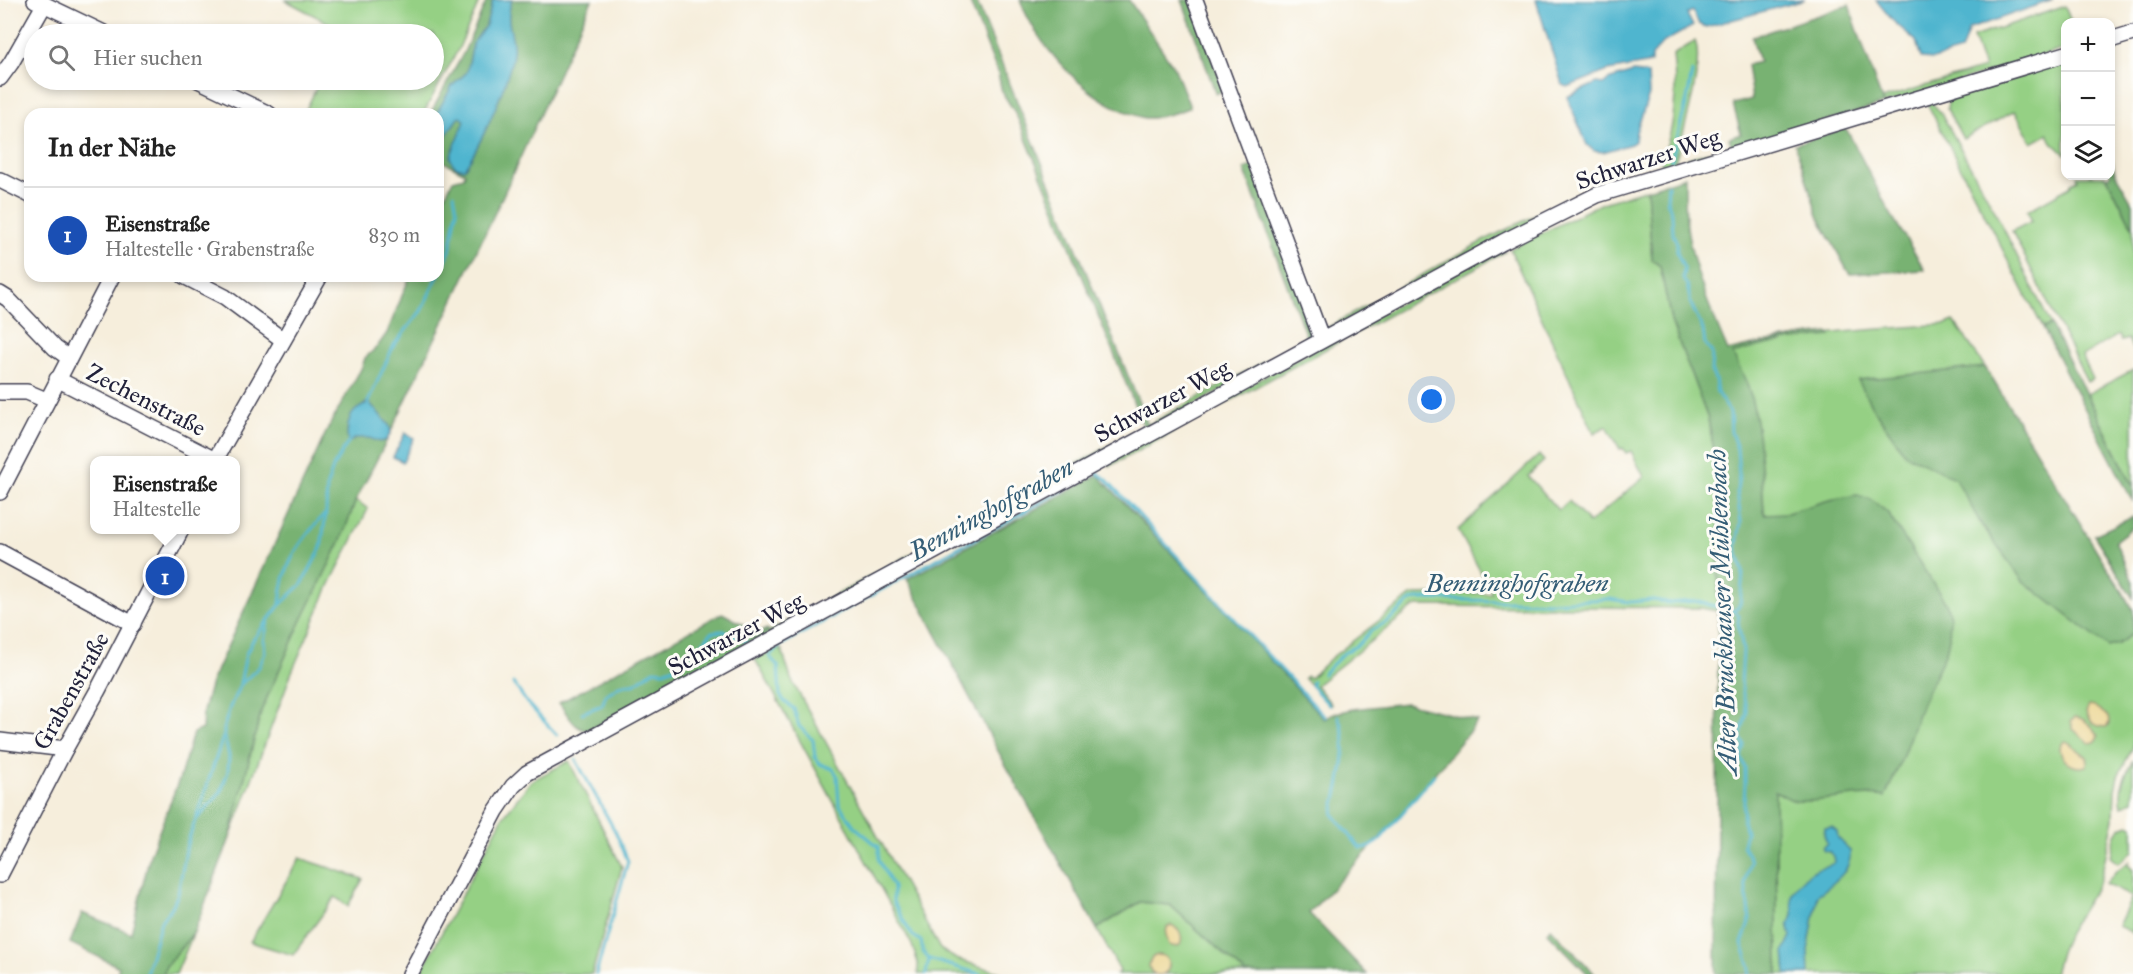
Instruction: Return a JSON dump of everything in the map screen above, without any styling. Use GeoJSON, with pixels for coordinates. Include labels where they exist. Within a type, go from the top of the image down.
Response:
{"type":"FeatureCollection","features":[{"type":"Feature","properties":{"kind":"street"},"geometry":{"type":"LineString","coordinates":[[1195,0],[1322,340]]}},
{"type":"Feature","properties":{"kind":"street"},"geometry":{"type":"LineString","coordinates":[[30,24],[40,2],[85,24]]}},
{"type":"Feature","properties":{"kind":"street"},"geometry":{"type":"LineString","coordinates":[[2115,38],[2133,33]]}},
{"type":"Feature","properties":{"kind":"street"},"geometry":{"type":"LineString","coordinates":[[0,78],[11,63],[24,36]]}},
{"type":"Feature","properties":{"kind":"street","name":"Schwarzer Weg"},"geometry":{"type":"LineString","coordinates":[[410,974],[496,811],[513,786],[527,773],[1503,242],[1597,195],[2061,56]]}},
{"type":"Feature","properties":{"kind":"street"},"geometry":{"type":"LineString","coordinates":[[219,90],[256,108]]}},
{"type":"Feature","properties":{"kind":"street"},"geometry":{"type":"LineString","coordinates":[[0,180],[24,192]]}},
{"type":"Feature","properties":{"kind":"street"},"geometry":{"type":"LineString","coordinates":[[0,492],[109,282]]}},
{"type":"Feature","properties":{"kind":"street"},"geometry":{"type":"LineString","coordinates":[[196,282],[225,297],[283,340]]}},
{"type":"Feature","properties":{"kind":"street"},"geometry":{"type":"LineString","coordinates":[[217,456],[317,282]]}},
{"type":"Feature","properties":{"kind":"street"},"geometry":{"type":"LineString","coordinates":[[0,294],[55,348],[69,358]]}},
{"type":"Feature","properties":{"kind":"street","name":"Zechenstraße"},"geometry":{"type":"LineString","coordinates":[[57,379],[207,456]]}},
{"type":"Feature","properties":{"kind":"street"},"geometry":{"type":"LineString","coordinates":[[0,392],[27,392],[46,400]]}},
{"type":"Feature","properties":{"kind":"street","name":"Grabenstraße"},"geometry":{"type":"LineString","coordinates":[[0,875],[64,749],[180,534]]}},
{"type":"Feature","properties":{"kind":"street"},"geometry":{"type":"LineString","coordinates":[[0,552],[133,624]]}},
{"type":"Feature","properties":{"kind":"street"},"geometry":{"type":"LineString","coordinates":[[0,741],[64,749]]}},
{"type":"Feature","properties":{"kind":"green space"},"geometry":{"type":"Polygon","coordinates":[[[285,0],[480,0],[444,76],[444,24],[330,24],[285,0]]]}},
{"type":"Feature","properties":{"kind":"green space"},"geometry":{"type":"Polygon","coordinates":[[[487,0],[592,0],[501,200],[387,440],[356,500],[340,542],[261,711],[230,838],[194,932],[166,966],[163,974],[117,974],[119,967],[70,943],[82,913],[131,933],[150,855],[180,777],[193,733],[202,729],[203,711],[211,682],[328,428],[365,358],[387,333],[408,282],[444,282],[444,197],[453,180],[464,177],[465,173],[444,162],[444,108],[433,108],[464,52],[487,0]]]}},
{"type":"Feature","properties":{"kind":"green space"},"geometry":{"type":"Polygon","coordinates":[[[969,0],[976,0],[1148,425],[1144,428],[1016,114],[1002,92],[998,74],[969,0]]]}},
{"type":"Feature","properties":{"kind":"green space"},"geometry":{"type":"Polygon","coordinates":[[[1020,0],[1129,0],[1175,69],[1190,107],[1168,115],[1145,118],[1131,114],[1094,94],[1049,51],[1020,0]]]}},
{"type":"Feature","properties":{"kind":"green space"},"geometry":{"type":"Polygon","coordinates":[[[1182,0],[1191,0],[1224,90],[1216,94],[1182,0]]]}},
{"type":"Feature","properties":{"kind":"green space"},"geometry":{"type":"Polygon","coordinates":[[[1849,5],[1883,104],[1733,149],[1729,138],[1741,134],[1733,104],[1752,99],[1747,65],[1759,62],[1752,37],[1849,5]]]}},
{"type":"Feature","properties":{"kind":"green space"},"geometry":{"type":"Polygon","coordinates":[[[2065,6],[2070,18],[2061,18],[2061,50],[1883,104],[1882,99],[1984,68],[1973,37],[2065,6]]]}},
{"type":"Feature","properties":{"kind":"green space"},"geometry":{"type":"Polygon","coordinates":[[[1695,41],[1697,66],[1695,83],[1675,162],[1722,148],[1722,153],[1597,191],[1327,331],[1325,329],[1485,240],[1581,193],[1663,166],[1661,160],[1670,135],[1674,108],[1673,55],[1695,41]]]}},
{"type":"Feature","properties":{"kind":"green space"},"geometry":{"type":"Polygon","coordinates":[[[2061,58],[2061,150],[2052,142],[2048,134],[2032,143],[2015,111],[1963,139],[1947,109],[1949,93],[2061,58]]]}},
{"type":"Feature","properties":{"kind":"green space"},"geometry":{"type":"Polygon","coordinates":[[[315,90],[436,90],[426,108],[307,108],[315,90]]]}},
{"type":"Feature","properties":{"kind":"green space"},"geometry":{"type":"Polygon","coordinates":[[[1931,102],[1941,113],[1994,209],[2051,325],[2043,328],[1927,103],[1931,102]]]}},
{"type":"Feature","properties":{"kind":"green space"},"geometry":{"type":"Polygon","coordinates":[[[1847,130],[1889,211],[1925,270],[1850,274],[1847,270],[1818,216],[1795,144],[1847,130]]]}},
{"type":"Feature","properties":{"kind":"green space"},"geometry":{"type":"Polygon","coordinates":[[[1253,166],[1315,334],[1307,339],[1244,169],[1253,166]]]}},
{"type":"Feature","properties":{"kind":"green space"},"geometry":{"type":"Polygon","coordinates":[[[2115,173],[2133,204],[2133,228],[2109,180],[2115,180],[2115,173]]]}},
{"type":"Feature","properties":{"kind":"green space"},"geometry":{"type":"Polygon","coordinates":[[[1685,177],[1686,219],[1692,253],[1708,303],[1728,351],[1803,336],[1829,333],[1831,336],[1781,342],[1733,354],[1752,400],[1760,449],[1764,514],[1787,513],[1829,500],[1857,495],[1870,499],[1887,512],[1947,605],[1950,618],[1946,652],[1922,703],[1885,797],[1863,795],[1796,801],[1775,791],[1778,974],[1716,974],[1719,491],[1708,419],[1671,321],[1660,266],[1652,260],[1647,189],[1685,177]]]}},
{"type":"Feature","properties":{"kind":"green space"},"geometry":{"type":"Polygon","coordinates":[[[2078,180],[2108,180],[2133,228],[2133,350],[2128,339],[2121,341],[2118,335],[2082,356],[2093,379],[2087,382],[2012,231],[2032,221],[2027,211],[2070,187],[2071,183],[2078,180]]]}},
{"type":"Feature","properties":{"kind":"green space"},"geometry":{"type":"Polygon","coordinates":[[[1647,189],[1652,260],[1660,266],[1671,321],[1708,419],[1716,460],[1719,491],[1718,611],[1701,608],[1414,607],[1316,685],[1331,704],[1329,706],[1304,678],[1307,676],[1310,678],[1331,658],[1412,595],[1492,593],[1458,530],[1539,455],[1544,461],[1528,476],[1558,510],[1569,501],[1589,523],[1644,477],[1631,451],[1626,453],[1623,448],[1620,449],[1607,426],[1594,433],[1510,249],[1600,204],[1647,189]]]}},
{"type":"Feature","properties":{"kind":"green space"},"geometry":{"type":"Polygon","coordinates":[[[1500,249],[1505,252],[1110,466],[1109,461],[1500,249]]]}},
{"type":"Feature","properties":{"kind":"green space"},"geometry":{"type":"Polygon","coordinates":[[[1954,321],[1985,367],[2122,590],[2133,612],[2133,747],[2118,776],[2114,819],[2100,881],[2068,933],[2054,974],[1778,974],[1772,670],[1762,473],[1754,412],[1747,385],[1728,351],[1809,336],[1946,324],[1954,321]]]}},
{"type":"Feature","properties":{"kind":"green space"},"geometry":{"type":"Polygon","coordinates":[[[2051,325],[2133,486],[2133,502],[2043,328],[2051,325]]]}},
{"type":"Feature","properties":{"kind":"green space"},"geometry":{"type":"Polygon","coordinates":[[[1315,334],[1315,339],[600,729],[588,730],[1315,334]]]}},
{"type":"Feature","properties":{"kind":"green space"},"geometry":{"type":"Polygon","coordinates":[[[1985,367],[2133,610],[2133,633],[2118,644],[2108,647],[2023,581],[1982,526],[1956,479],[1905,454],[1872,407],[1858,380],[1985,367]]]}},
{"type":"Feature","properties":{"kind":"green space"},"geometry":{"type":"Polygon","coordinates":[[[2133,370],[2133,486],[2087,394],[2133,370]]]}},
{"type":"Feature","properties":{"kind":"green space"},"geometry":{"type":"Polygon","coordinates":[[[1098,475],[1324,719],[1335,713],[1353,709],[1406,703],[1478,721],[1393,824],[1309,913],[1367,974],[1246,974],[1170,905],[1140,902],[1097,929],[999,753],[907,579],[1098,475]]]}},
{"type":"Feature","properties":{"kind":"green space"},"geometry":{"type":"Polygon","coordinates":[[[356,500],[368,509],[330,584],[291,674],[230,838],[261,711],[340,542],[356,500]]]}},
{"type":"Feature","properties":{"kind":"green space"},"geometry":{"type":"Polygon","coordinates":[[[2133,517],[2133,527],[2115,541],[2133,582],[2133,598],[2094,535],[2133,517]]]}},
{"type":"Feature","properties":{"kind":"green space"},"geometry":{"type":"Polygon","coordinates":[[[722,613],[756,631],[767,629],[769,631],[588,730],[575,725],[559,703],[722,613]]]}},
{"type":"Feature","properties":{"kind":"green space"},"geometry":{"type":"Polygon","coordinates":[[[774,648],[782,650],[791,679],[940,949],[956,959],[1005,974],[918,974],[918,963],[912,945],[755,659],[774,648]]]}},
{"type":"Feature","properties":{"kind":"green space"},"geometry":{"type":"Polygon","coordinates":[[[2133,760],[2133,800],[2122,806],[2122,787],[2133,760]]]}},
{"type":"Feature","properties":{"kind":"green space"},"geometry":{"type":"Polygon","coordinates":[[[569,761],[622,867],[592,974],[420,974],[503,817],[531,781],[569,761]]]}},
{"type":"Feature","properties":{"kind":"green space"},"geometry":{"type":"Polygon","coordinates":[[[2129,824],[2133,826],[2133,851],[2119,863],[2111,857],[2114,842],[2117,832],[2129,824]]]}},
{"type":"Feature","properties":{"kind":"green space"},"geometry":{"type":"Polygon","coordinates":[[[300,858],[363,879],[348,906],[335,897],[293,955],[250,942],[300,858]]]}},
{"type":"Feature","properties":{"kind":"green space"},"geometry":{"type":"Polygon","coordinates":[[[2129,862],[2128,865],[2133,870],[2133,933],[2118,926],[2132,897],[2105,884],[2116,871],[2129,862]]]}},
{"type":"Feature","properties":{"kind":"green space"},"geometry":{"type":"Polygon","coordinates":[[[1140,902],[1170,905],[1246,974],[1116,974],[1120,971],[1097,929],[1140,902]]]}},
{"type":"Feature","properties":{"kind":"green space"},"geometry":{"type":"Polygon","coordinates":[[[1551,928],[1595,974],[1588,974],[1547,932],[1551,928]]]}},
{"type":"Feature","properties":{"kind":"green space"},"geometry":{"type":"Polygon","coordinates":[[[194,932],[176,974],[163,974],[166,966],[194,932]]]}},
{"type":"Feature","properties":{"kind":"sand"},"geometry":{"type":"Polygon","coordinates":[[[2089,706],[2095,707],[2109,717],[2110,722],[2106,727],[2096,725],[2091,721],[2086,712],[2089,706]]]}},
{"type":"Feature","properties":{"kind":"sand"},"geometry":{"type":"Polygon","coordinates":[[[2075,717],[2085,721],[2095,730],[2098,737],[2095,742],[2089,743],[2073,729],[2071,722],[2075,717]]]}},
{"type":"Feature","properties":{"kind":"sand"},"geometry":{"type":"Polygon","coordinates":[[[2064,741],[2087,757],[2086,766],[2076,767],[2065,760],[2060,747],[2064,741]]]}},
{"type":"Feature","properties":{"kind":"sand"},"geometry":{"type":"Polygon","coordinates":[[[1171,925],[1181,936],[1180,945],[1176,947],[1169,945],[1166,935],[1167,927],[1171,925]]]}},
{"type":"Feature","properties":{"kind":"sand"},"geometry":{"type":"Polygon","coordinates":[[[1159,955],[1166,958],[1169,965],[1166,972],[1159,975],[1152,972],[1149,965],[1152,958],[1159,955]]]}},
{"type":"Feature","properties":{"kind":"water"},"geometry":{"type":"Polygon","coordinates":[[[493,0],[512,0],[509,23],[513,54],[510,66],[493,113],[478,146],[464,169],[452,163],[450,157],[465,121],[461,117],[458,118],[444,138],[444,108],[439,108],[452,86],[467,72],[473,43],[486,25],[493,0]]]}},
{"type":"Feature","properties":{"kind":"water"},"geometry":{"type":"Polygon","coordinates":[[[1536,0],[1805,0],[1706,27],[1699,24],[1692,11],[1687,14],[1693,26],[1664,42],[1651,56],[1651,63],[1608,71],[1567,87],[1562,84],[1536,0]]]}},
{"type":"Feature","properties":{"kind":"water"},"geometry":{"type":"Polygon","coordinates":[[[1876,0],[2053,0],[1969,29],[1961,51],[1933,59],[1921,58],[1916,41],[1893,21],[1876,0]]]}},
{"type":"Feature","properties":{"kind":"water"},"geometry":{"type":"Polygon","coordinates":[[[1633,72],[1648,74],[1649,95],[1635,141],[1603,152],[1594,151],[1587,145],[1567,97],[1597,83],[1603,84],[1608,80],[1633,72]]]}},
{"type":"Feature","properties":{"kind":"water"},"geometry":{"type":"Polygon","coordinates":[[[368,401],[389,425],[391,431],[387,440],[380,442],[369,438],[356,438],[348,443],[349,421],[353,413],[368,401]]]}},
{"type":"Feature","properties":{"kind":"water"},"geometry":{"type":"Polygon","coordinates":[[[405,433],[414,438],[403,462],[393,457],[405,433]]]}},
{"type":"Feature","properties":{"kind":"water"},"geometry":{"type":"Polygon","coordinates":[[[1832,827],[1837,831],[1838,838],[1850,850],[1848,864],[1841,876],[1818,895],[1808,950],[1809,974],[1786,974],[1784,951],[1791,936],[1788,923],[1793,915],[1791,900],[1793,892],[1810,873],[1835,862],[1834,856],[1822,848],[1827,843],[1824,835],[1825,828],[1832,827]]]}},
{"type":"Feature","properties":{"kind":"waterway","name":"Alter Bruckhauser Mühlenbach"},"geometry":{"type":"LineString","coordinates":[[1671,161],[1692,72]]}},
{"type":"Feature","properties":{"kind":"waterway","name":"Alter Bruckhauser Mühlenbach"},"geometry":{"type":"LineString","coordinates":[[1668,185],[1667,201],[1672,214],[1677,253],[1684,268],[1683,279],[1703,330],[1705,344],[1712,353],[1711,371],[1717,393],[1730,412],[1731,432],[1737,449],[1739,475],[1737,491],[1741,523],[1736,547],[1743,572],[1740,604],[1735,611],[1739,616],[1743,651],[1741,684],[1747,713],[1740,737],[1744,745],[1741,757],[1745,768],[1743,821],[1746,832],[1743,845],[1751,861],[1745,882],[1750,920],[1742,943],[1750,968],[1749,974]]}},
{"type":"Feature","properties":{"kind":"waterway"},"geometry":{"type":"LineString","coordinates":[[444,263],[450,251],[457,210],[454,194]]}},
{"type":"Feature","properties":{"kind":"waterway"},"geometry":{"type":"LineString","coordinates":[[368,402],[394,345],[421,311],[435,282]]}},
{"type":"Feature","properties":{"kind":"waterway"},"geometry":{"type":"LineString","coordinates":[[240,684],[246,654],[253,640],[279,606],[302,584],[321,548],[327,485],[334,465],[349,441]]}},
{"type":"Feature","properties":{"kind":"waterway","name":"Benninghofgraben"},"geometry":{"type":"LineString","coordinates":[[980,974],[929,959],[923,952],[921,941],[912,935],[893,902],[893,887],[879,860],[879,847],[855,827],[839,804],[837,775],[833,769],[820,764],[815,757],[813,740],[799,726],[794,709],[780,695],[778,666],[769,656],[781,645],[1096,472],[1106,479],[1325,717]]}},
{"type":"Feature","properties":{"kind":"waterway"},"geometry":{"type":"LineString","coordinates":[[280,604],[288,566],[307,535],[325,514]]}},
{"type":"Feature","properties":{"kind":"waterway","name":"Benninghofgraben"},"geometry":{"type":"LineString","coordinates":[[1323,674],[1371,631],[1388,621],[1412,600],[1417,599],[1551,602],[1609,599],[1630,602],[1654,600],[1670,603],[1695,601],[1735,611]]}},
{"type":"Feature","properties":{"kind":"waterway"},"geometry":{"type":"LineString","coordinates":[[146,974],[161,921],[172,907],[178,894],[187,844],[195,821],[221,792],[228,771],[229,756],[224,727],[240,685],[259,667],[265,653],[264,640],[268,621]]}},
{"type":"Feature","properties":{"kind":"waterway"},"geometry":{"type":"LineString","coordinates":[[582,713],[602,705],[606,695],[617,687],[634,684],[654,670],[664,671],[674,667],[686,655],[697,650],[712,632],[723,631],[746,641]]}},
{"type":"Feature","properties":{"kind":"waterway","name":"Benninghofgraben"},"geometry":{"type":"LineString","coordinates":[[1312,682],[1311,685],[1329,705]]}},
{"type":"Feature","properties":{"kind":"waterway"},"geometry":{"type":"LineString","coordinates":[[513,683],[528,704],[557,735]]}},
{"type":"Feature","properties":{"kind":"waterway","name":"Benninghofgraben"},"geometry":{"type":"LineString","coordinates":[[1338,716],[1342,728],[1344,752],[1333,814],[1360,848],[1370,847],[1378,842],[1434,775]]}},
{"type":"Feature","properties":{"kind":"waterway"},"geometry":{"type":"LineString","coordinates":[[196,819],[223,737]]}},
{"type":"Feature","properties":{"kind":"waterway"},"geometry":{"type":"LineString","coordinates":[[576,760],[615,831],[628,861],[596,974]]}},
{"type":"Feature","properties":{"kind":"waterway"},"geometry":{"type":"LineString","coordinates":[[926,974],[929,959]]}},
{"type":"Feature","properties":{"kind":"place","name":"Eisenstraße"},"geometry":{"type":"Point","coordinates":[165,576]}}]}
